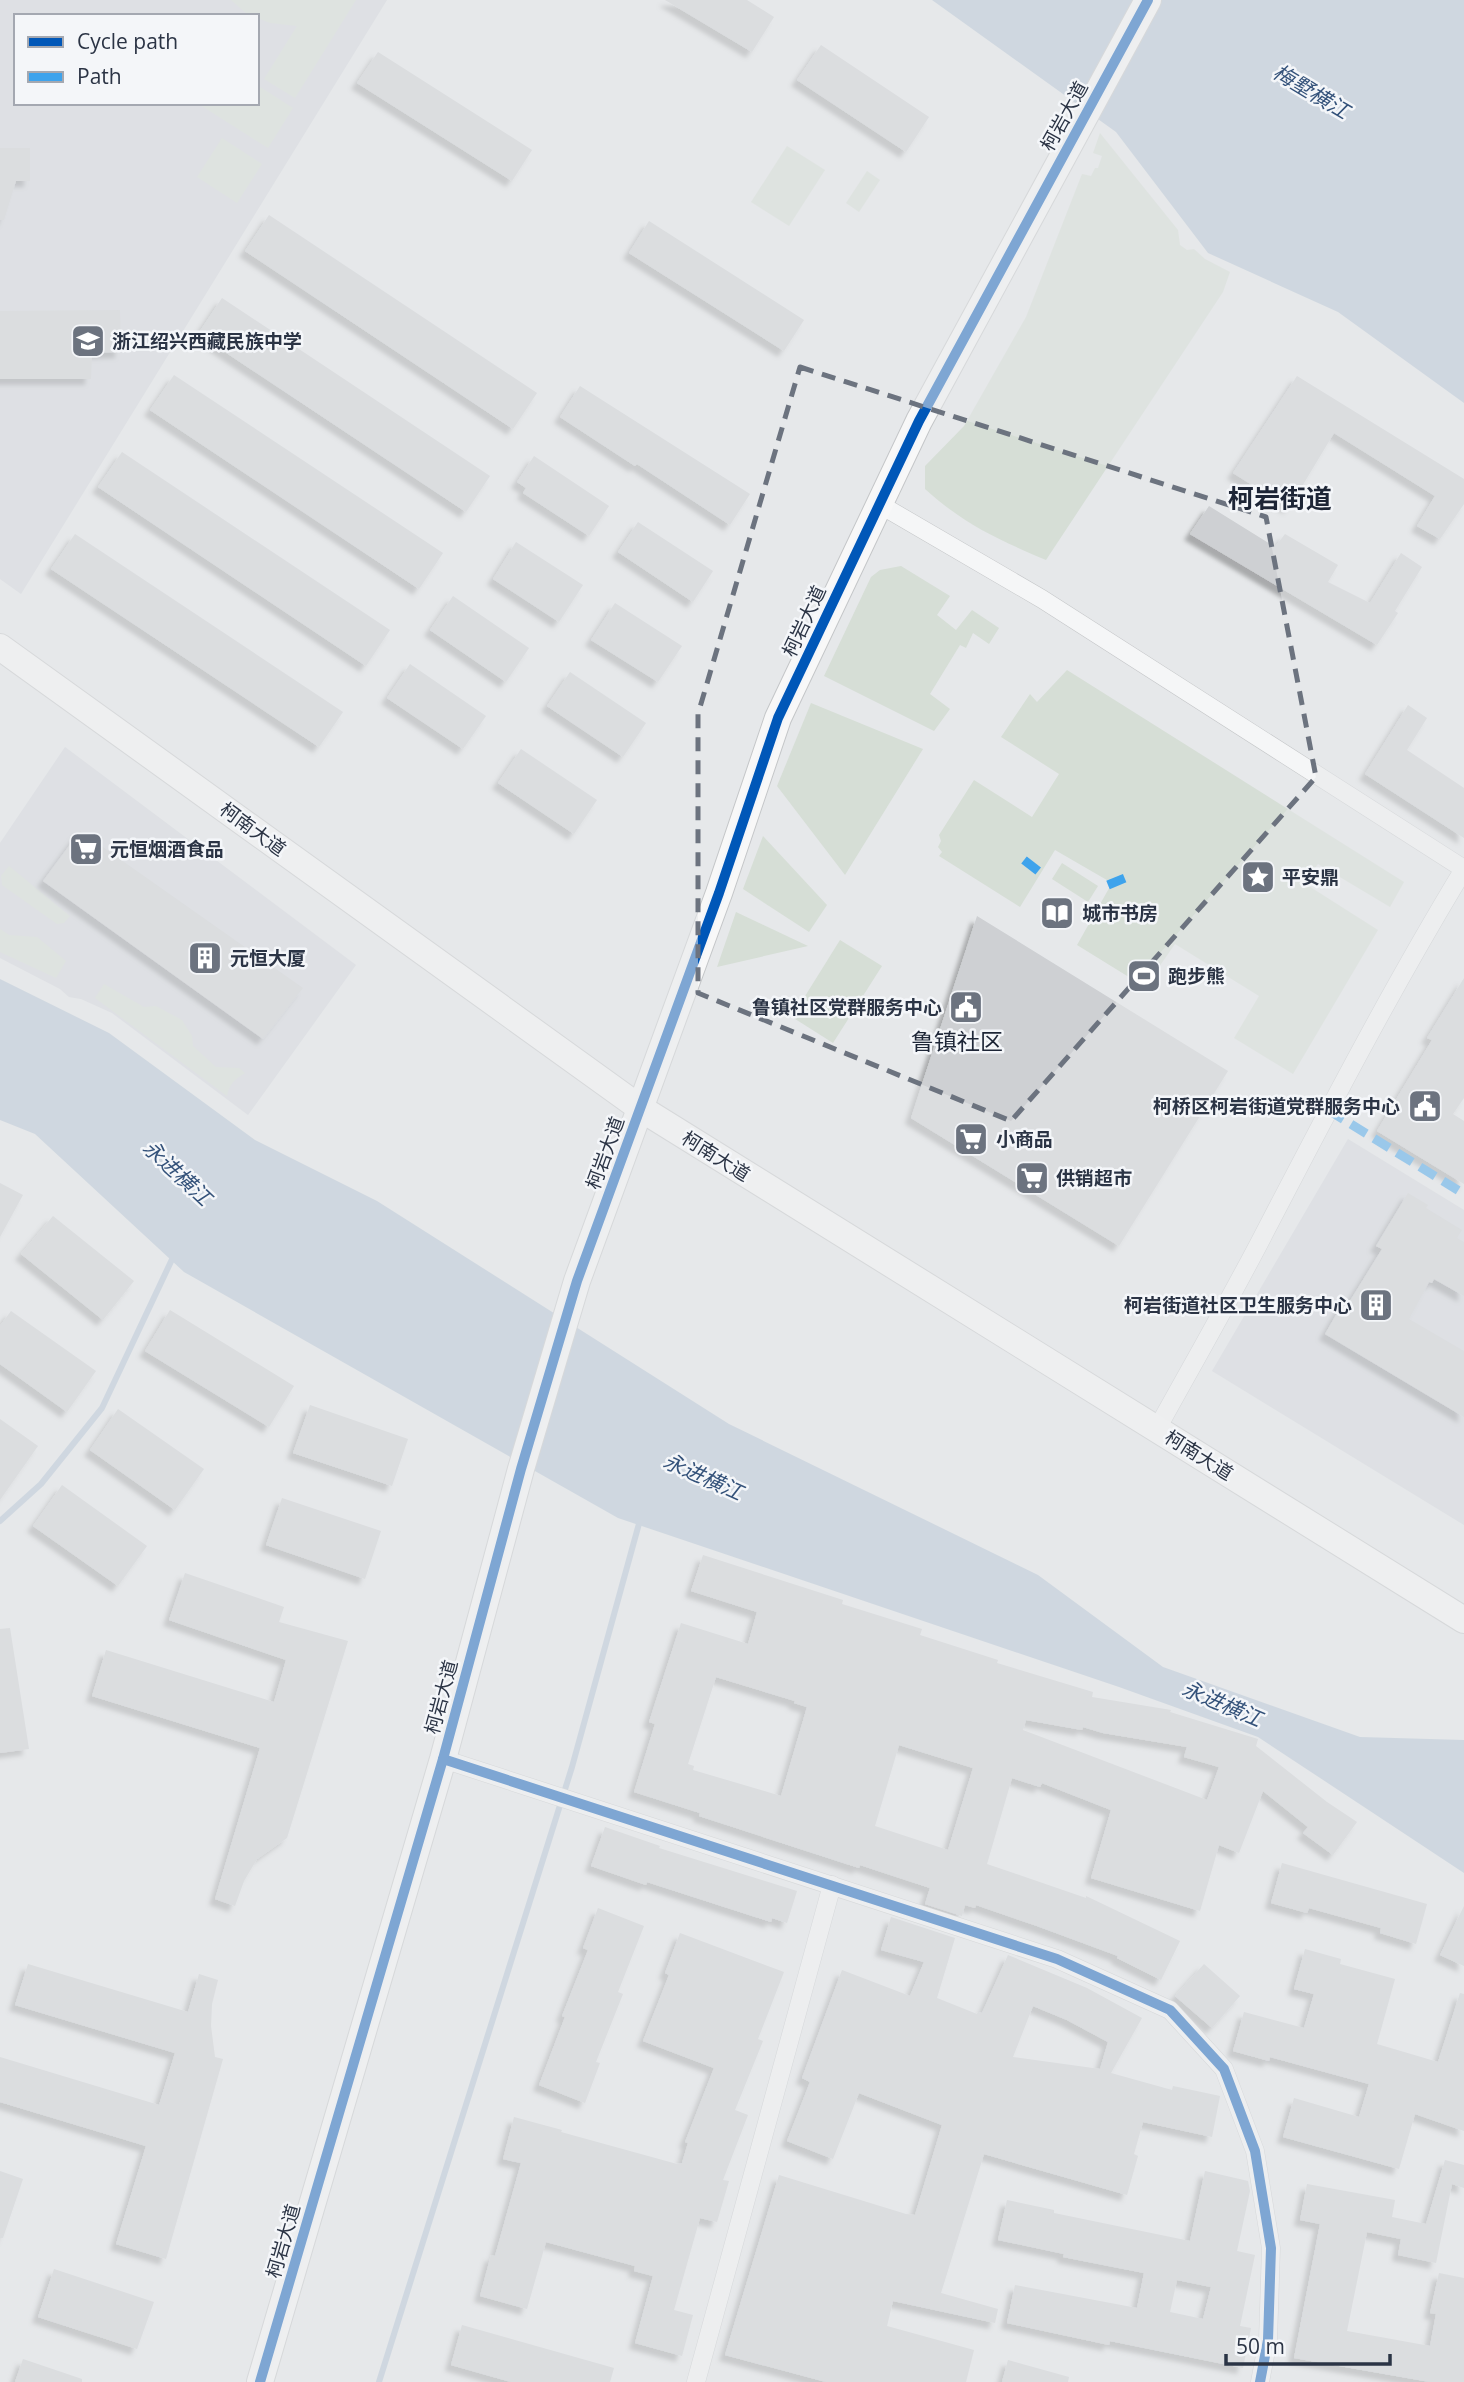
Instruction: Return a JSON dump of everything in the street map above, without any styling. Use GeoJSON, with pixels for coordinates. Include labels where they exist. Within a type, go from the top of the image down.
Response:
{"type":"FeatureCollection","features":[{"type":"Feature","properties":{"kind":"street","name":"柯岩大道"},"geometry":{"type":"LineString","coordinates":[[260,2382],[443,1759],[521,1469],[578,1281],[719,893],[778,718],[919,421],[1148,0]]}},
{"type":"Feature","properties":{"kind":"street"},"geometry":{"type":"LineString","coordinates":[[880,504],[1042,599],[1464,869],[1422,937],[1157,1429]]}},
{"type":"Feature","properties":{"kind":"street","name":"柯南大道"},"geometry":{"type":"LineString","coordinates":[[0,647],[640,1108],[1464,1620]]}},
{"type":"Feature","properties":{"kind":"street"},"geometry":{"type":"LineString","coordinates":[[443,1759],[1057,1959],[1170,2010],[1224,2069],[1255,2151],[1270,2248],[1268,2340],[1260,2382]]}},
{"type":"Feature","properties":{"kind":"street"},"geometry":{"type":"LineString","coordinates":[[696,2382],[832,1885]]}},
{"type":"Feature","properties":{"kind":"highlighted area"},"geometry":{"type":"Polygon","coordinates":[[[800,367],[1266,517],[1316,777],[1011,1121],[698,993],[698,714],[800,367]]]}},
{"type":"Feature","properties":{"kind":"shaded area","name":"浙江绍兴西藏民族中学"},"geometry":{"type":"Polygon","coordinates":[[[0,0],[387,0],[21,594],[0,579],[0,0]]]}},
{"type":"Feature","properties":{"kind":"shaded area"},"geometry":{"type":"Polygon","coordinates":[[[231,0],[356,0],[295,98],[264,79],[297,26],[270,23],[259,19],[259,14],[247,14],[231,0]]]}},
{"type":"Feature","properties":{"kind":"shaded area"},"geometry":{"type":"Polygon","coordinates":[[[259,86],[293,108],[268,148],[200,105],[259,105],[259,86]]]}},
{"type":"Feature","properties":{"kind":"shaded area"},"geometry":{"type":"Polygon","coordinates":[[[1100,133],[1178,230],[1180,245],[1187,250],[1194,249],[1205,259],[1230,272],[1223,292],[1046,560],[982,530],[940,502],[925,489],[925,466],[964,426],[1026,317],[1082,174],[1091,176],[1095,168],[1098,168],[1102,156],[1093,153],[1100,133]]]}},
{"type":"Feature","properties":{"kind":"shaded area"},"geometry":{"type":"Polygon","coordinates":[[[222,138],[262,164],[237,203],[197,177],[222,138]]]}},
{"type":"Feature","properties":{"kind":"shaded area"},"geometry":{"type":"Polygon","coordinates":[[[787,146],[825,170],[789,226],[751,202],[787,146]]]}},
{"type":"Feature","properties":{"kind":"shaded area"},"geometry":{"type":"Polygon","coordinates":[[[867,171],[880,180],[859,212],[846,203],[867,171]]]}},
{"type":"Feature","properties":{"kind":"shaded area"},"geometry":{"type":"Polygon","coordinates":[[[901,566],[950,596],[937,615],[956,630],[972,610],[999,628],[989,644],[973,633],[966,648],[960,645],[930,694],[950,709],[934,731],[824,676],[871,577],[880,570],[901,566]]]}},
{"type":"Feature","properties":{"kind":"shaded area"},"geometry":{"type":"Polygon","coordinates":[[[1067,670],[1404,882],[1390,907],[1318,864],[1304,883],[1378,930],[1293,1074],[1234,1038],[1259,996],[1175,944],[1145,987],[1077,945],[1112,883],[1055,850],[1020,907],[939,856],[942,852],[938,847],[941,841],[939,835],[974,780],[1032,817],[1059,774],[1001,737],[1030,694],[1037,702],[1067,670]]]}},
{"type":"Feature","properties":{"kind":"shaded area"},"geometry":{"type":"Polygon","coordinates":[[[811,703],[923,749],[845,875],[777,786],[811,703]]]}},
{"type":"Feature","properties":{"kind":"shaded area"},"geometry":{"type":"Polygon","coordinates":[[[65,747],[356,965],[248,1115],[112,1013],[81,999],[69,997],[60,989],[0,958],[0,843],[65,747]]]}},
{"type":"Feature","properties":{"kind":"shaded area"},"geometry":{"type":"Polygon","coordinates":[[[763,836],[827,905],[809,932],[743,889],[763,836]]]}},
{"type":"Feature","properties":{"kind":"shaded area"},"geometry":{"type":"Polygon","coordinates":[[[1062,863],[1098,886],[1088,902],[1052,879],[1062,863]]]}},
{"type":"Feature","properties":{"kind":"shaded area"},"geometry":{"type":"Polygon","coordinates":[[[9,866],[70,916],[64,923],[57,924],[2,885],[1,876],[9,866]]]}},
{"type":"Feature","properties":{"kind":"shaded area"},"geometry":{"type":"Polygon","coordinates":[[[736,912],[808,946],[717,967],[736,912]]]}},
{"type":"Feature","properties":{"kind":"shaded area"},"geometry":{"type":"Polygon","coordinates":[[[0,929],[9,935],[37,937],[66,961],[56,978],[0,952],[0,929]]]}},
{"type":"Feature","properties":{"kind":"shaded area"},"geometry":{"type":"Polygon","coordinates":[[[840,940],[882,966],[833,1043],[792,1017],[840,940]]]}},
{"type":"Feature","properties":{"kind":"shaded area"},"geometry":{"type":"Polygon","coordinates":[[[104,984],[144,1007],[156,1006],[182,1020],[192,1036],[193,1046],[216,1067],[239,1068],[245,1073],[233,1082],[227,1096],[95,998],[104,984]]]}},
{"type":"Feature","properties":{"kind":"shaded area"},"geometry":{"type":"Polygon","coordinates":[[[1348,1139],[1464,1210],[1464,1525],[1212,1371],[1348,1139]]]}},
{"type":"Feature","properties":{"kind":"water","name":"梅墅横江"},"geometry":{"type":"Polygon","coordinates":[[[932,0],[1464,0],[1464,403],[1338,312],[1208,253],[1116,132],[932,0]]]}},
{"type":"Feature","properties":{"kind":"water","name":"永进横江"},"geometry":{"type":"Polygon","coordinates":[[[0,979],[109,1033],[255,1140],[377,1201],[729,1424],[1038,1575],[1163,1667],[1360,1737],[1464,1740],[1464,1873],[1258,1737],[1119,1687],[618,1518],[184,1272],[35,1134],[0,1120],[0,979]]]}},
{"type":"Feature","properties":{"kind":"building"},"geometry":{"type":"Polygon","coordinates":[[[665,0],[747,0],[774,17],[752,52],[665,0]]]}},
{"type":"Feature","properties":{"kind":"building"},"geometry":{"type":"Polygon","coordinates":[[[821,45],[929,117],[906,152],[797,80],[821,45]]]}},
{"type":"Feature","properties":{"kind":"building"},"geometry":{"type":"Polygon","coordinates":[[[378,52],[532,150],[512,181],[357,83],[378,52]]]}},
{"type":"Feature","properties":{"kind":"building"},"geometry":{"type":"Polygon","coordinates":[[[0,148],[30,148],[30,181],[16,181],[4,220],[0,220],[0,148]]]}},
{"type":"Feature","properties":{"kind":"building"},"geometry":{"type":"Polygon","coordinates":[[[269,215],[537,393],[513,429],[245,251],[269,215]]]}},
{"type":"Feature","properties":{"kind":"building"},"geometry":{"type":"Polygon","coordinates":[[[649,221],[804,320],[784,351],[629,253],[649,221]]]}},
{"type":"Feature","properties":{"kind":"building"},"geometry":{"type":"Polygon","coordinates":[[[222,298],[490,476],[466,512],[198,334],[222,298]]]}},
{"type":"Feature","properties":{"kind":"building"},"geometry":{"type":"Polygon","coordinates":[[[120,310],[121,352],[92,353],[91,379],[0,379],[0,311],[120,310]]]}},
{"type":"Feature","properties":{"kind":"building"},"geometry":{"type":"Polygon","coordinates":[[[174,375],[443,553],[419,589],[150,410],[174,375]]]}},
{"type":"Feature","properties":{"kind":"building"},"geometry":{"type":"Polygon","coordinates":[[[1297,376],[1464,479],[1464,504],[1440,539],[1417,526],[1435,496],[1334,433],[1289,508],[1233,473],[1297,376]]]}},
{"type":"Feature","properties":{"kind":"building"},"geometry":{"type":"Polygon","coordinates":[[[580,386],[750,494],[730,525],[560,417],[580,386]]]}},
{"type":"Feature","properties":{"kind":"building"},"geometry":{"type":"Polygon","coordinates":[[[122,452],[390,630],[366,666],[98,487],[122,452]]]}},
{"type":"Feature","properties":{"kind":"building"},"geometry":{"type":"Polygon","coordinates":[[[534,456],[609,506],[589,536],[523,493],[526,488],[517,482],[534,456]]]}},
{"type":"Feature","properties":{"kind":"building"},"geometry":{"type":"Polygon","coordinates":[[[1209,506],[1275,547],[1285,534],[1338,565],[1328,582],[1370,603],[1401,553],[1422,567],[1395,611],[1398,613],[1377,645],[1190,534],[1209,506]]]}},
{"type":"Feature","properties":{"kind":"building"},"geometry":{"type":"Polygon","coordinates":[[[638,522],[713,571],[693,602],[618,552],[638,522]]]}},
{"type":"Feature","properties":{"kind":"building"},"geometry":{"type":"Polygon","coordinates":[[[75,534],[343,712],[319,747],[51,569],[75,534]]]}},
{"type":"Feature","properties":{"kind":"building"},"geometry":{"type":"Polygon","coordinates":[[[516,542],[583,585],[559,622],[493,579],[516,542]]]}},
{"type":"Feature","properties":{"kind":"building"},"geometry":{"type":"Polygon","coordinates":[[[453,596],[529,648],[506,682],[430,630],[453,596]]]}},
{"type":"Feature","properties":{"kind":"building"},"geometry":{"type":"Polygon","coordinates":[[[615,603],[682,646],[658,682],[591,640],[615,603]]]}},
{"type":"Feature","properties":{"kind":"building"},"geometry":{"type":"Polygon","coordinates":[[[410,664],[486,716],[463,749],[387,698],[410,664]]]}},
{"type":"Feature","properties":{"kind":"building"},"geometry":{"type":"Polygon","coordinates":[[[570,672],[646,723],[623,757],[547,706],[570,672]]]}},
{"type":"Feature","properties":{"kind":"building"},"geometry":{"type":"Polygon","coordinates":[[[1408,705],[1427,718],[1407,750],[1464,788],[1464,838],[1365,774],[1408,705]]]}},
{"type":"Feature","properties":{"kind":"building"},"geometry":{"type":"Polygon","coordinates":[[[521,749],[597,800],[574,834],[498,783],[521,749]]]}},
{"type":"Feature","properties":{"kind":"building","name":"元恒大厦"},"geometry":{"type":"Polygon","coordinates":[[[80,831],[303,988],[263,1039],[43,881],[80,831]]]}},
{"type":"Feature","properties":{"kind":"building"},"geometry":{"type":"Polygon","coordinates":[[[977,916],[1228,1071],[1119,1246],[911,1118],[977,916]]]}},
{"type":"Feature","properties":{"kind":"building"},"geometry":{"type":"Polygon","coordinates":[[[1464,978],[1464,1098],[1453,1114],[1464,1121],[1464,1184],[1377,1131],[1432,1040],[1427,1038],[1464,978]]]}},
{"type":"Feature","properties":{"kind":"building"},"geometry":{"type":"Polygon","coordinates":[[[0,1183],[23,1195],[0,1237],[0,1183]]]}},
{"type":"Feature","properties":{"kind":"building","name":"柯岩街道社区卫生服务中心"},"geometry":{"type":"Polygon","coordinates":[[[1408,1193],[1428,1205],[1426,1208],[1462,1230],[1457,1238],[1464,1242],[1464,1296],[1434,1279],[1432,1283],[1429,1282],[1409,1319],[1464,1351],[1464,1417],[1325,1334],[1344,1301],[1348,1304],[1382,1249],[1376,1246],[1408,1193]]]}},
{"type":"Feature","properties":{"kind":"building"},"geometry":{"type":"Polygon","coordinates":[[[53,1216],[134,1281],[103,1320],[21,1254],[53,1216]]]}},
{"type":"Feature","properties":{"kind":"building"},"geometry":{"type":"Polygon","coordinates":[[[170,1310],[294,1386],[269,1427],[145,1351],[170,1310]]]}},
{"type":"Feature","properties":{"kind":"building"},"geometry":{"type":"Polygon","coordinates":[[[11,1311],[96,1371],[67,1412],[0,1364],[0,1326],[11,1311]]]}},
{"type":"Feature","properties":{"kind":"building"},"geometry":{"type":"Polygon","coordinates":[[[310,1405],[408,1439],[392,1486],[293,1453],[310,1405]]]}},
{"type":"Feature","properties":{"kind":"building"},"geometry":{"type":"Polygon","coordinates":[[[118,1409],[204,1469],[175,1510],[90,1450],[118,1409]]]}},
{"type":"Feature","properties":{"kind":"building"},"geometry":{"type":"Polygon","coordinates":[[[0,1419],[38,1446],[0,1500],[0,1419]]]}},
{"type":"Feature","properties":{"kind":"building"},"geometry":{"type":"Polygon","coordinates":[[[62,1485],[147,1546],[118,1586],[33,1526],[62,1485]]]}},
{"type":"Feature","properties":{"kind":"building"},"geometry":{"type":"Polygon","coordinates":[[[282,1498],[381,1531],[365,1579],[266,1545],[282,1498]]]}},
{"type":"Feature","properties":{"kind":"building"},"geometry":{"type":"Polygon","coordinates":[[[703,1555],[843,1600],[842,1604],[922,1629],[920,1635],[998,1660],[997,1663],[1093,1692],[1092,1697],[1171,1710],[1170,1712],[1258,1739],[1256,1746],[1357,1822],[1333,1855],[1303,1833],[1308,1827],[1263,1791],[1239,1853],[1219,1845],[1200,1911],[1091,1878],[1111,1810],[1042,1783],[1040,1787],[1012,1778],[987,1864],[1086,1896],[1180,1941],[1161,1980],[1117,1958],[1118,1956],[976,1905],[975,1908],[965,1905],[962,1916],[925,1904],[930,1888],[860,1865],[859,1868],[634,1792],[655,1724],[649,1722],[681,1623],[748,1644],[757,1612],[691,1591],[703,1555]],[[716,1677],[688,1764],[694,1766],[693,1770],[781,1796],[807,1707],[716,1677]],[[1026,1720],[1023,1730],[1207,1800],[1219,1767],[1184,1757],[1187,1747],[1103,1733],[1083,1727],[1082,1730],[1026,1720]],[[899,1745],[875,1826],[948,1850],[973,1768],[899,1745]]]}},
{"type":"Feature","properties":{"kind":"building"},"geometry":{"type":"Polygon","coordinates":[[[185,1573],[284,1607],[279,1622],[348,1641],[287,1838],[257,1859],[244,1881],[235,1906],[215,1899],[260,1748],[92,1696],[106,1650],[274,1702],[286,1660],[169,1620],[185,1573]]]}},
{"type":"Feature","properties":{"kind":"building"},"geometry":{"type":"Polygon","coordinates":[[[10,1628],[29,1749],[0,1753],[0,1629],[10,1628]]]}},
{"type":"Feature","properties":{"kind":"building"},"geometry":{"type":"Polygon","coordinates":[[[605,1827],[660,1846],[659,1848],[797,1891],[787,1923],[772,1918],[771,1922],[591,1866],[605,1827]]]}},
{"type":"Feature","properties":{"kind":"building"},"geometry":{"type":"Polygon","coordinates":[[[1282,1863],[1427,1904],[1416,1944],[1380,1933],[1381,1928],[1309,1908],[1307,1913],[1271,1903],[1282,1863]]]}},
{"type":"Feature","properties":{"kind":"building"},"geometry":{"type":"Polygon","coordinates":[[[1464,1906],[1464,1966],[1440,1955],[1464,1906]]]}},
{"type":"Feature","properties":{"kind":"building"},"geometry":{"type":"Polygon","coordinates":[[[598,1908],[644,1926],[618,1992],[623,1994],[596,2062],[600,2063],[585,2103],[539,2085],[588,1950],[583,1948],[598,1908]]]}},
{"type":"Feature","properties":{"kind":"building"},"geometry":{"type":"Polygon","coordinates":[[[891,1917],[955,1938],[937,1998],[977,2014],[982,2013],[1008,1955],[1087,1988],[1142,2018],[1111,2073],[1172,2090],[1173,2086],[1220,2096],[1212,2137],[1143,2122],[1134,2154],[1138,2156],[1127,2195],[984,2154],[941,2293],[998,2309],[995,2323],[893,2301],[887,2326],[974,2350],[966,2382],[826,2382],[725,2355],[779,2175],[915,2215],[942,2125],[859,2093],[833,2159],[787,2141],[810,2082],[802,2078],[842,1970],[910,1996],[924,1962],[881,1950],[891,1917]],[[1033,2006],[1013,2057],[1100,2069],[1108,2042],[1033,2006]]]}},
{"type":"Feature","properties":{"kind":"building"},"geometry":{"type":"Polygon","coordinates":[[[680,1933],[784,1972],[758,2039],[763,2041],[735,2110],[748,2115],[723,2180],[729,2181],[717,2222],[700,2218],[674,2310],[693,2315],[682,2356],[635,2343],[653,2276],[634,2271],[635,2266],[546,2242],[527,2309],[480,2296],[491,2255],[495,2256],[521,2163],[503,2159],[514,2117],[677,2164],[682,2163],[688,2143],[685,2142],[714,2068],[643,2041],[669,1975],[665,1973],[680,1933]]]}},
{"type":"Feature","properties":{"kind":"building"},"geometry":{"type":"Polygon","coordinates":[[[1305,1949],[1341,1959],[1340,1964],[1395,1979],[1377,2044],[1438,2062],[1460,1993],[1464,1994],[1464,2131],[1415,2114],[1399,2169],[1283,2137],[1294,2098],[1359,2117],[1369,2084],[1270,2057],[1269,2061],[1233,2051],[1244,2012],[1304,2028],[1314,1994],[1294,1989],[1305,1949]]]}},
{"type":"Feature","properties":{"kind":"building"},"geometry":{"type":"Polygon","coordinates":[[[28,1964],[188,2012],[199,1974],[218,1980],[212,2004],[211,2026],[215,2057],[223,2059],[166,2259],[116,2244],[146,2146],[0,2102],[0,2057],[159,2105],[175,2053],[15,2005],[28,1964]]]}},
{"type":"Feature","properties":{"kind":"building"},"geometry":{"type":"Polygon","coordinates":[[[1204,1964],[1240,1996],[1212,2028],[1175,1996],[1204,1964]]]}},
{"type":"Feature","properties":{"kind":"building"},"geometry":{"type":"Polygon","coordinates":[[[1445,2160],[1464,2165],[1464,2188],[1452,2184],[1436,2263],[1398,2255],[1401,2239],[1367,2232],[1347,2331],[1430,2346],[1436,2314],[1430,2313],[1439,2273],[1464,2278],[1464,2382],[1430,2382],[1294,2358],[1320,2224],[1300,2220],[1307,2184],[1395,2200],[1392,2217],[1426,2224],[1445,2160]]]}},
{"type":"Feature","properties":{"kind":"building"},"geometry":{"type":"Polygon","coordinates":[[[0,2171],[23,2179],[3,2238],[0,2238],[0,2171]]]}},
{"type":"Feature","properties":{"kind":"building"},"geometry":{"type":"Polygon","coordinates":[[[1205,2171],[1248,2181],[1250,2191],[1237,2251],[1255,2255],[1240,2326],[1251,2328],[1243,2368],[1110,2341],[1109,2345],[1007,2323],[1015,2285],[1137,2308],[1144,2273],[1063,2257],[1064,2254],[998,2240],[1007,2200],[1054,2210],[1054,2213],[1190,2241],[1205,2171]],[[1177,2280],[1170,2312],[1203,2319],[1211,2287],[1177,2280]]]}},
{"type":"Feature","properties":{"kind":"building"},"geometry":{"type":"Polygon","coordinates":[[[54,2269],[154,2302],[137,2349],[38,2317],[54,2269]]]}},
{"type":"Feature","properties":{"kind":"building"},"geometry":{"type":"Polygon","coordinates":[[[462,2325],[614,2368],[610,2382],[511,2382],[451,2365],[462,2325]]]}},
{"type":"Feature","properties":{"kind":"building"},"geometry":{"type":"Polygon","coordinates":[[[23,2359],[82,2379],[82,2382],[15,2382],[23,2359]]]}},
{"type":"Feature","properties":{"kind":"building"},"geometry":{"type":"Polygon","coordinates":[[[1008,2360],[1069,2377],[1068,2382],[1002,2382],[1008,2360]]]}},
{"type":"Feature","properties":{"kind":"waterway"},"geometry":{"type":"LineString","coordinates":[[0,1521],[41,1484],[102,1408],[175,1253]]}},
{"type":"Feature","properties":{"kind":"waterway"},"geometry":{"type":"LineString","coordinates":[[379,2382],[572,1767],[640,1520]]}},
{"type":"Feature","properties":{"kind":"marked path"},"geometry":{"type":"LineString","coordinates":[[1024,860],[1042,874]]}},
{"type":"Feature","properties":{"kind":"marked path"},"geometry":{"type":"LineString","coordinates":[[1108,885],[1125,878]]}},
{"type":"Feature","properties":{"kind":"marked path"},"geometry":{"type":"LineString","coordinates":[[1328,1110],[1464,1194]]}},
{"type":"Feature","properties":{"kind":"cycle path"},"geometry":{"type":"LineString","coordinates":[[260,2382],[443,1759],[521,1469],[577,1281],[719,893],[778,718],[919,421],[1148,0]]}},
{"type":"Feature","properties":{"kind":"cycle path"},"geometry":{"type":"LineString","coordinates":[[443,1759],[1057,1959],[1170,2010],[1224,2069],[1255,2151],[1271,2248],[1268,2340],[1260,2382]]}},
{"type":"Feature","properties":{"kind":"place","name":"浙江绍兴西藏民族中学"},"geometry":{"type":"Point","coordinates":[88,341]}},
{"type":"Feature","properties":{"kind":"place","name":"元恒烟酒食品"},"geometry":{"type":"Point","coordinates":[86,849]}},
{"type":"Feature","properties":{"kind":"place","name":"平安鼎"},"geometry":{"type":"Point","coordinates":[1258,877]}},
{"type":"Feature","properties":{"kind":"place","name":"城市书房"},"geometry":{"type":"Point","coordinates":[1057,913]}},
{"type":"Feature","properties":{"kind":"place","name":"元恒大厦"},"geometry":{"type":"Point","coordinates":[205,958]}},
{"type":"Feature","properties":{"kind":"place","name":"跑步熊"},"geometry":{"type":"Point","coordinates":[1144,976]}},
{"type":"Feature","properties":{"kind":"place","name":"鲁镇社区党群服务中心"},"geometry":{"type":"Point","coordinates":[966,1007]}},
{"type":"Feature","properties":{"kind":"place","name":"柯桥区柯岩街道党群服务中心"},"geometry":{"type":"Point","coordinates":[1425,1106]}},
{"type":"Feature","properties":{"kind":"place","name":"小商品"},"geometry":{"type":"Point","coordinates":[971,1139]}},
{"type":"Feature","properties":{"kind":"place","name":"供销超市"},"geometry":{"type":"Point","coordinates":[1032,1178]}},
{"type":"Feature","properties":{"kind":"place","name":"柯岩街道社区卫生服务中心"},"geometry":{"type":"Point","coordinates":[1376,1305]}},
{"type":"Feature","properties":{"kind":"district","name":"柯岩街道"},"geometry":{"type":"Point","coordinates":[1280,499]}},
{"type":"Feature","properties":{"kind":"district","name":"鲁镇社区"},"geometry":{"type":"Point","coordinates":[957,1042]}}]}
